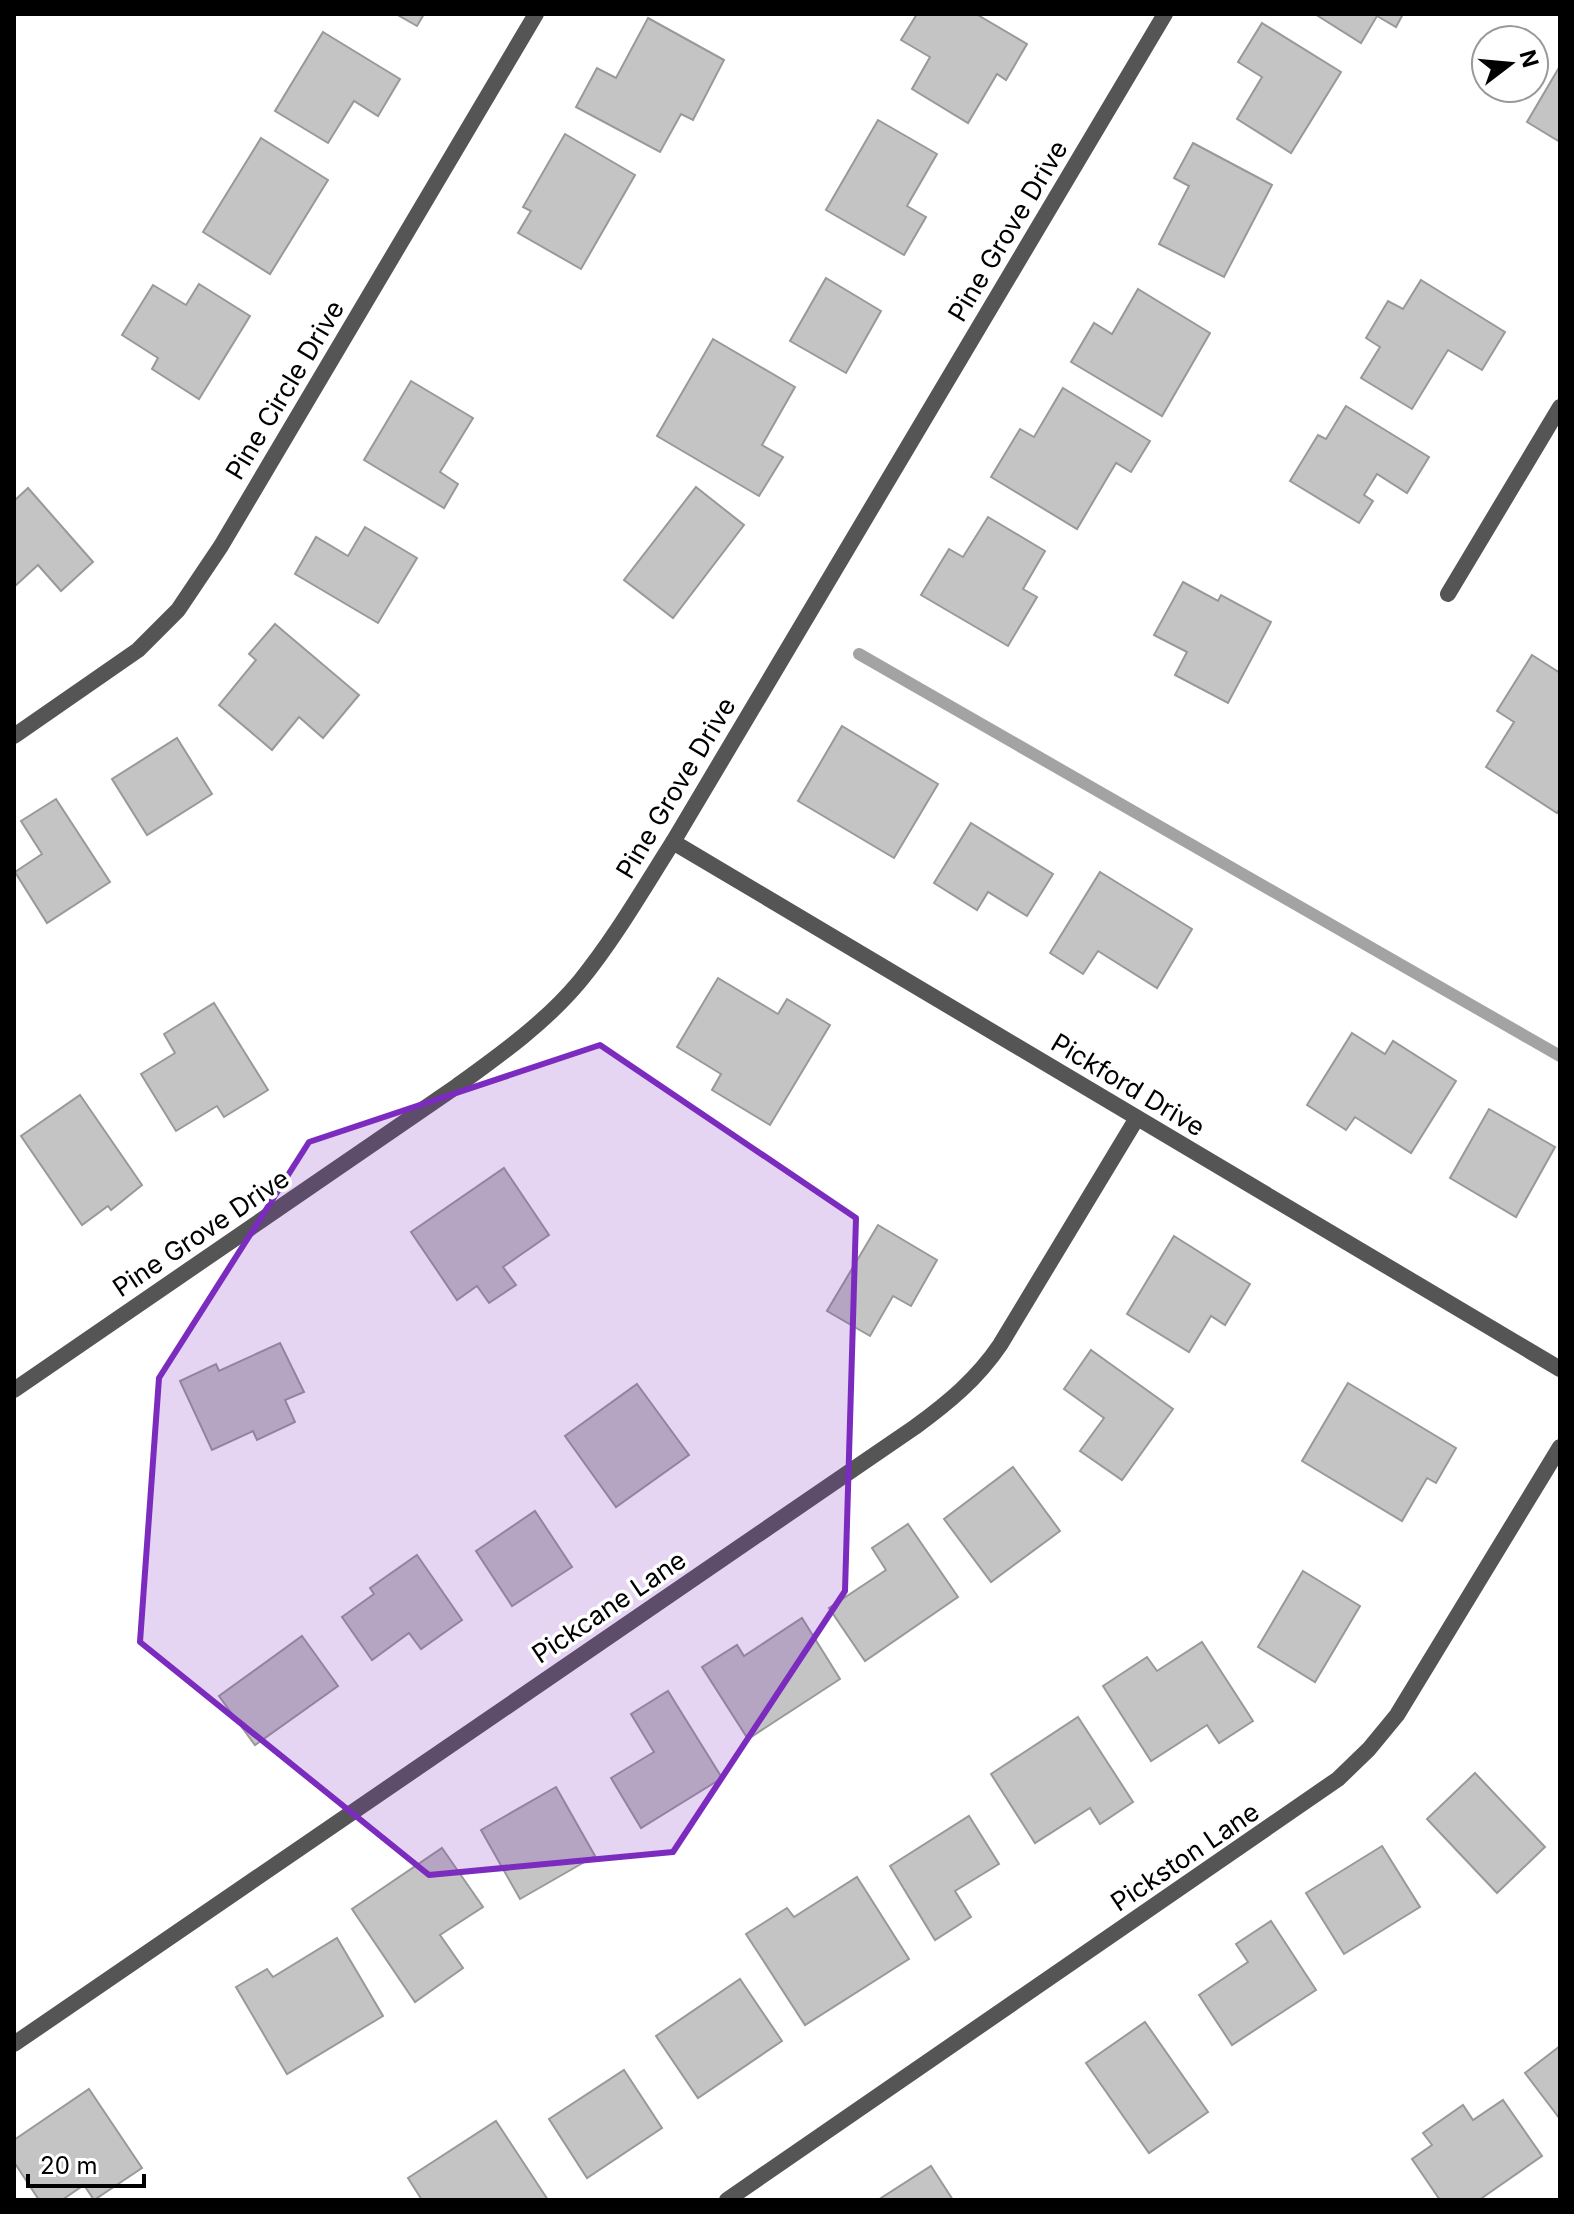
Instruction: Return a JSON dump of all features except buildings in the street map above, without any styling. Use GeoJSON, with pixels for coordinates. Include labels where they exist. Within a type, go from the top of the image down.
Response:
{"type":"FeatureCollection","features":[{"type":"Feature","properties":{"kind":"street","name":"Pine Circle Drive"},"geometry":{"type":"LineString","coordinates":[[14,736],[138,650],[165,625],[183,602],[221,546],[536,14]]}},
{"type":"Feature","properties":{"kind":"street","name":"Pine Grove Drive"},"geometry":{"type":"LineString","coordinates":[[14,1390],[457,1086],[516,1042],[578,983],[622,923],[673,842],[1165,14]]}},
{"type":"Feature","properties":{"kind":"street"},"geometry":{"type":"LineString","coordinates":[[1448,594],[1560,407]]}},
{"type":"Feature","properties":{"kind":"street","name":"Pickford Drive"},"geometry":{"type":"LineString","coordinates":[[673,842],[1560,1369]]}},
{"type":"Feature","properties":{"kind":"street","name":"Pickcane Lane"},"geometry":{"type":"LineString","coordinates":[[14,2044],[889,1445],[966,1387],[988,1362],[1014,1323],[1137,1118]]}},
{"type":"Feature","properties":{"kind":"street","name":"Pickston Lane"},"geometry":{"type":"LineString","coordinates":[[727,2200],[1306,1803],[1346,1771],[1397,1715],[1560,1447]]}},
{"type":"Feature","properties":{"kind":"highlighted area"},"geometry":{"type":"Polygon","coordinates":[[[600,1045],[856,1218],[845,1591],[673,1852],[429,1875],[140,1642],[159,1378],[309,1142],[600,1045]]]}},
{"type":"Feature","properties":{"kind":"waterway"},"geometry":{"type":"LineString","coordinates":[[859,654],[1560,1056]]}}]}
